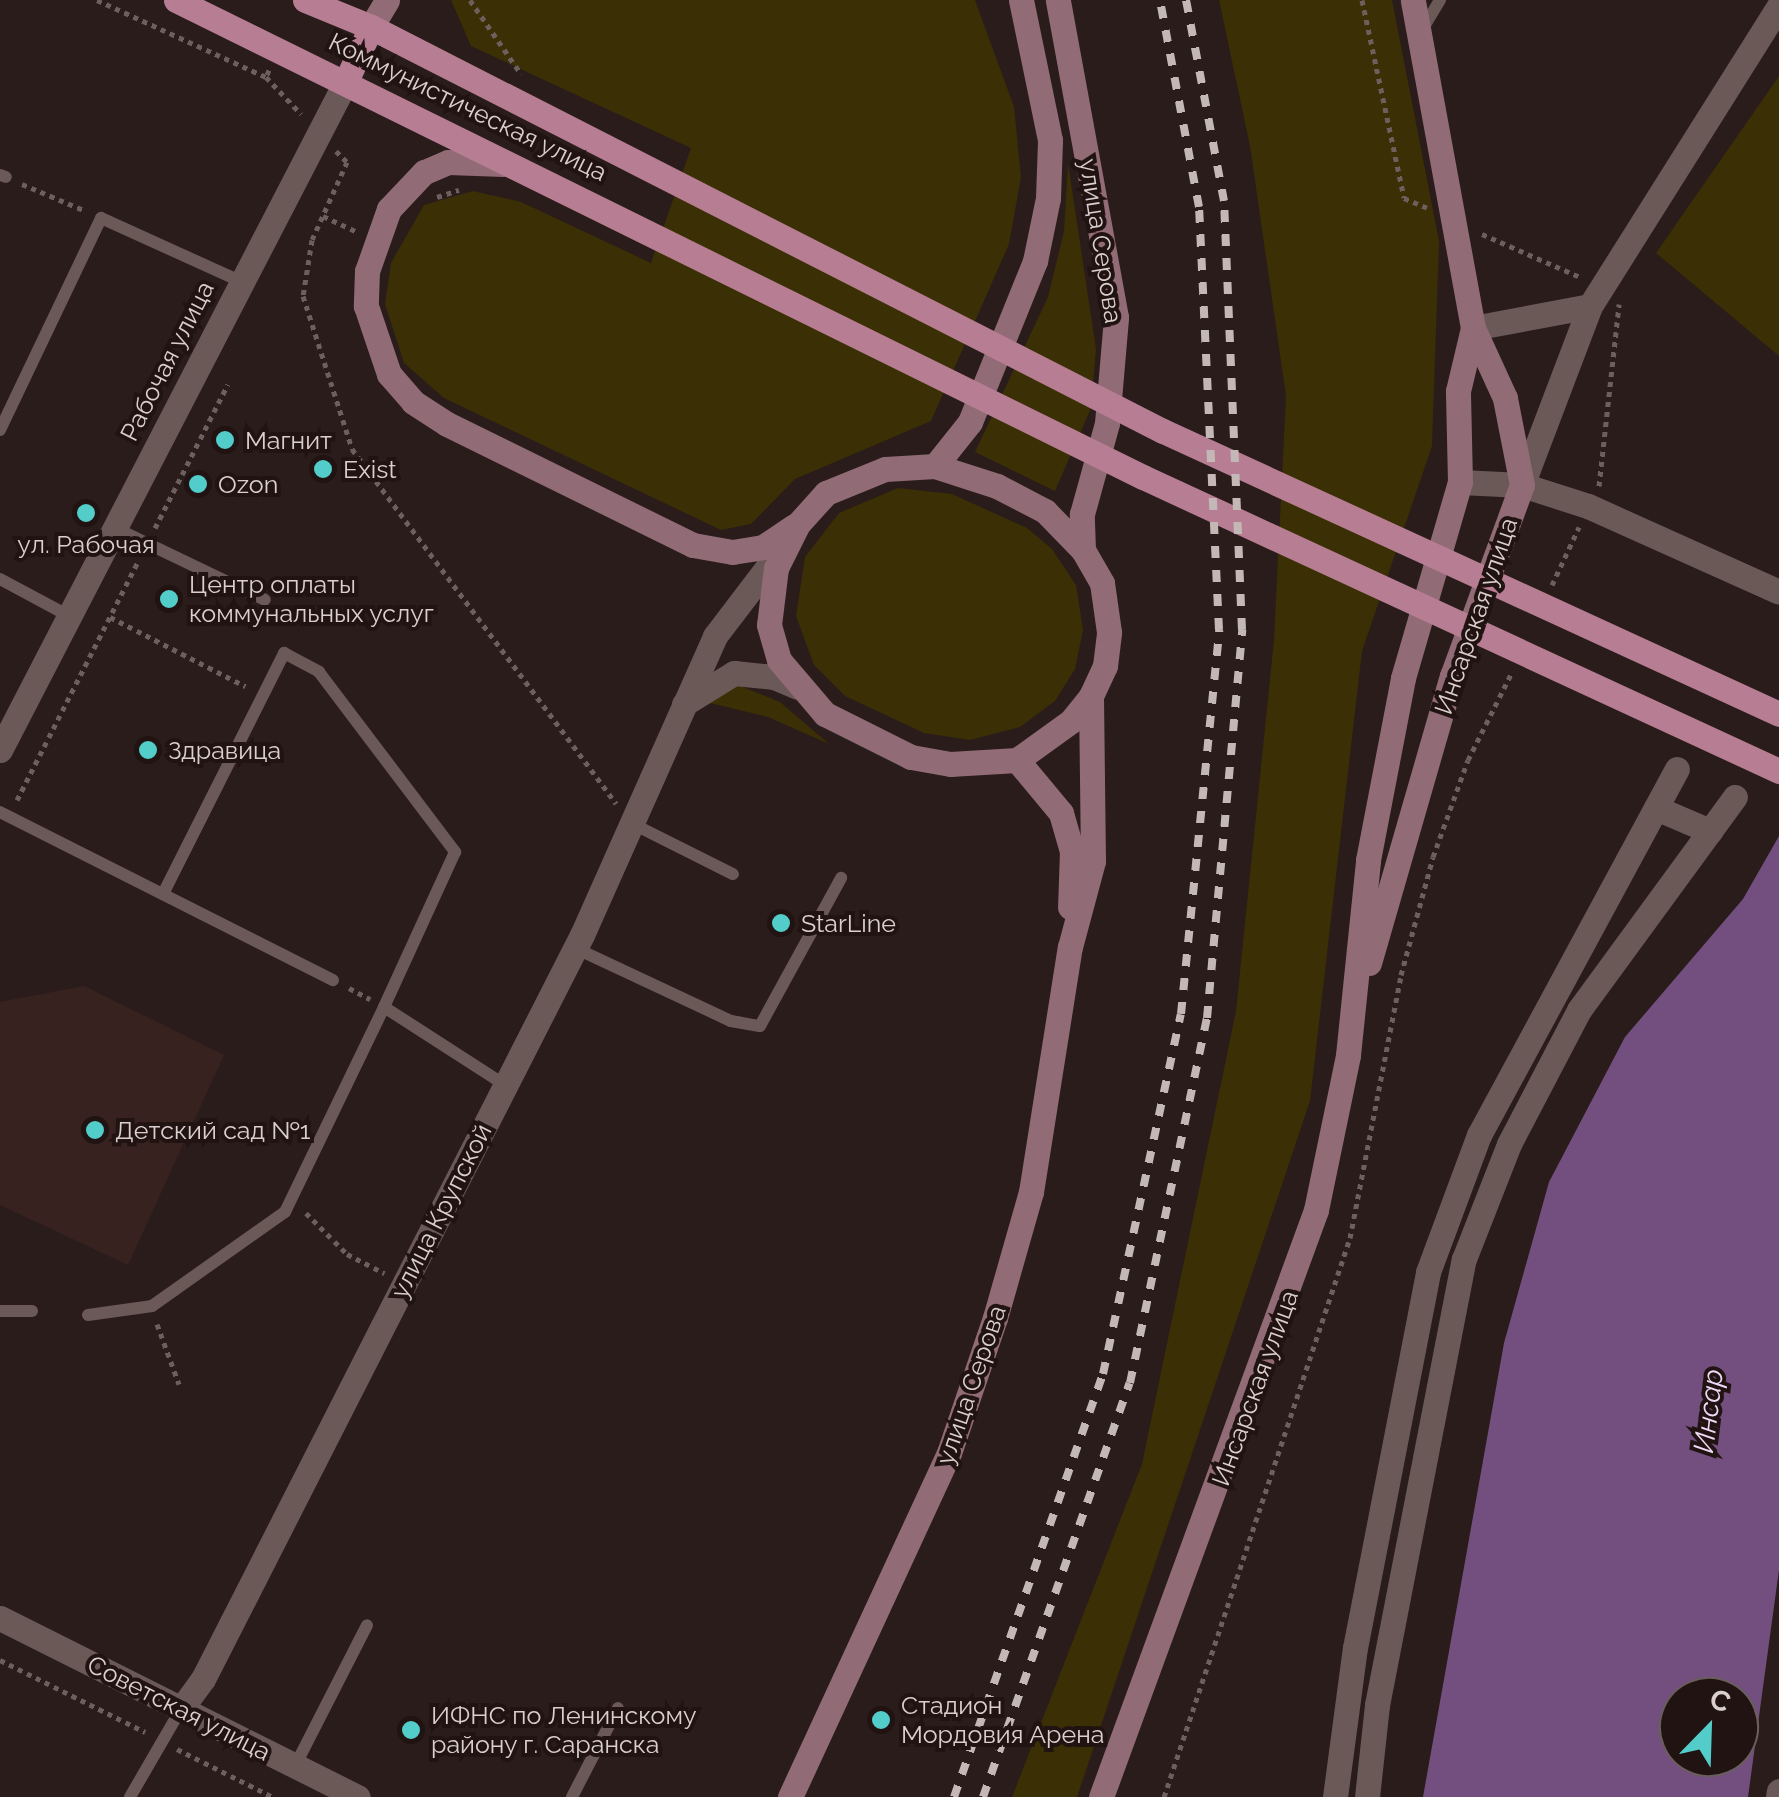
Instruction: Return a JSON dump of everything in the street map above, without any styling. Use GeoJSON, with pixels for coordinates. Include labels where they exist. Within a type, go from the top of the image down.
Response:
{"type":"FeatureCollection","features":[{"type":"Feature","properties":{"kind":"main road","name":"Коммунистическая улица"},"geometry":{"type":"LineString","coordinates":[[176,0],[347,79],[1143,477],[1779,771]]}},
{"type":"Feature","properties":{"kind":"main road","name":"Коммунистическая улица"},"geometry":{"type":"LineString","coordinates":[[305,0],[371,27],[647,172],[1164,430],[1779,714]]}},
{"type":"Feature","properties":{"kind":"main road","name":"Рабочая улица"},"geometry":{"type":"LineString","coordinates":[[347,79],[371,27]]}},
{"type":"Feature","properties":{"kind":"street","name":"Рабочая улица"},"geometry":{"type":"LineString","coordinates":[[371,27],[386,0]]}},
{"type":"Feature","properties":{"kind":"street"},"geometry":{"type":"LineString","coordinates":[[935,466],[970,422],[1036,261],[1045,214],[1050,140],[1022,0]]}},
{"type":"Feature","properties":{"kind":"street","name":"улица Серова"},"geometry":{"type":"LineString","coordinates":[[790,1797],[950,1454],[995,1318],[1031,1192],[1070,947],[1094,861],[1091,696],[1105,666],[1109,632],[1102,583],[1083,550],[1083,492],[1106,423],[1116,317],[1058,0]]}},
{"type":"Feature","properties":{"kind":"street","name":"Инсарская улица"},"geometry":{"type":"LineString","coordinates":[[1352,1021],[1452,676],[1522,485],[1504,398],[1473,328],[1413,0]]}},
{"type":"Feature","properties":{"kind":"street"},"geometry":{"type":"LineString","coordinates":[[1522,485],[1590,306],[1779,6]]}},
{"type":"Feature","properties":{"kind":"street","name":"Рабочая улица"},"geometry":{"type":"LineString","coordinates":[[0,750],[347,79]]}},
{"type":"Feature","properties":{"kind":"street"},"geometry":{"type":"LineString","coordinates":[[521,166],[462,161],[424,172],[389,209],[376,240],[366,306],[373,339],[401,388],[446,424],[694,544],[732,552],[762,547],[794,531]]}},
{"type":"Feature","properties":{"kind":"street"},"geometry":{"type":"LineString","coordinates":[[1473,328],[1590,306]]}},
{"type":"Feature","properties":{"kind":"street","name":"Инсарская улица"},"geometry":{"type":"LineString","coordinates":[[1100,1797],[1286,1305],[1316,1210],[1352,1021],[1368,860],[1403,678],[1460,482],[1458,391],[1473,328]]}},
{"type":"Feature","properties":{"kind":"street"},"geometry":{"type":"LineString","coordinates":[[797,688],[779,660],[769,625],[770,594],[794,531],[826,493],[853,478],[935,466],[1026,500],[1062,524],[1083,550]]}},
{"type":"Feature","properties":{"kind":"street"},"geometry":{"type":"LineString","coordinates":[[1460,482],[1522,485],[1588,506],[1779,592]]}},
{"type":"Feature","properties":{"kind":"street","name":"улица Крупской"},"geometry":{"type":"LineString","coordinates":[[181,1708],[202,1680],[575,948],[715,636],[794,531]]}},
{"type":"Feature","properties":{"kind":"street"},"geometry":{"type":"LineString","coordinates":[[684,704],[734,673],[774,677],[797,688],[849,730],[911,756],[950,764],[1017,760],[1072,721],[1091,696]]}},
{"type":"Feature","properties":{"kind":"street","name":"улица Серова"},"geometry":{"type":"LineString","coordinates":[[1017,760],[1049,796],[1066,830],[1070,947]]}},
{"type":"Feature","properties":{"kind":"street"},"geometry":{"type":"LineString","coordinates":[[1335,1797],[1354,1648],[1428,1272],[1479,1135],[1677,769]]}},
{"type":"Feature","properties":{"kind":"street"},"geometry":{"type":"LineString","coordinates":[[1367,1797],[1376,1706],[1464,1260],[1509,1144],[1579,1010],[1735,796]]}},
{"type":"Feature","properties":{"kind":"street"},"geometry":{"type":"LineString","coordinates":[[1656,808],[1710,830]]}},
{"type":"Feature","properties":{"kind":"street","name":"Советская улица"},"geometry":{"type":"LineString","coordinates":[[0,1618],[358,1797]]}},
{"type":"Feature","properties":{"kind":"street","name":"Инсарская улица"},"geometry":{"type":"LineString","coordinates":[[1119,1797],[1122,1745]]}},
{"type":"Feature","properties":{"kind":"lane"},"geometry":{"type":"LineString","coordinates":[[1420,32],[1440,0]]}},
{"type":"Feature","properties":{"kind":"lane"},"geometry":{"type":"LineString","coordinates":[[0,430],[101,218],[242,282]]}},
{"type":"Feature","properties":{"kind":"lane"},"geometry":{"type":"LineString","coordinates":[[115,528],[265,600]]}},
{"type":"Feature","properties":{"kind":"lane"},"geometry":{"type":"LineString","coordinates":[[0,579],[70,616]]}},
{"type":"Feature","properties":{"kind":"lane"},"geometry":{"type":"LineString","coordinates":[[88,1315],[152,1306],[285,1212],[455,852],[319,672],[284,653],[163,894]]}},
{"type":"Feature","properties":{"kind":"lane"},"geometry":{"type":"LineString","coordinates":[[4,814],[333,980]]}},
{"type":"Feature","properties":{"kind":"lane"},"geometry":{"type":"LineString","coordinates":[[631,823],[733,874]]}},
{"type":"Feature","properties":{"kind":"lane"},"geometry":{"type":"LineString","coordinates":[[575,948],[731,1020],[760,1026],[841,878]]}},
{"type":"Feature","properties":{"kind":"lane"},"geometry":{"type":"LineString","coordinates":[[384,1007],[505,1085]]}},
{"type":"Feature","properties":{"kind":"lane"},"geometry":{"type":"LineString","coordinates":[[0,1311],[32,1311]]}},
{"type":"Feature","properties":{"kind":"lane"},"geometry":{"type":"LineString","coordinates":[[295,1766],[367,1625]]}},
{"type":"Feature","properties":{"kind":"lane"},"geometry":{"type":"LineString","coordinates":[[130,1797],[159,1740],[181,1708]]}},
{"type":"Feature","properties":{"kind":"lane"},"geometry":{"type":"LineString","coordinates":[[572,1797],[618,1708]]}},
{"type":"Feature","properties":{"kind":"path"},"geometry":{"type":"LineString","coordinates":[[97,0],[266,77]]}},
{"type":"Feature","properties":{"kind":"path"},"geometry":{"type":"LineString","coordinates":[[470,0],[528,84]]}},
{"type":"Feature","properties":{"kind":"path"},"geometry":{"type":"LineString","coordinates":[[3,176],[101,218]]}},
{"type":"Feature","properties":{"kind":"path"},"geometry":{"type":"LineString","coordinates":[[421,203],[466,189]]}},
{"type":"Feature","properties":{"kind":"path"},"geometry":{"type":"LineString","coordinates":[[324,216],[376,240]]}},
{"type":"Feature","properties":{"kind":"path"},"geometry":{"type":"LineString","coordinates":[[312,240],[303,296],[352,449],[631,823]]}},
{"type":"Feature","properties":{"kind":"path"},"geometry":{"type":"LineString","coordinates":[[4,814],[110,618],[228,384]]}},
{"type":"Feature","properties":{"kind":"path"},"geometry":{"type":"LineString","coordinates":[[110,618],[263,695]]}},
{"type":"Feature","properties":{"kind":"path"},"geometry":{"type":"LineString","coordinates":[[1164,1797],[1350,1238],[1401,975],[1433,857],[1468,760],[1504,689]]}},
{"type":"Feature","properties":{"kind":"path"},"geometry":{"type":"LineString","coordinates":[[333,980],[384,1007]]}},
{"type":"Feature","properties":{"kind":"path"},"geometry":{"type":"LineString","coordinates":[[292,1199],[347,1254],[404,1284]]}},
{"type":"Feature","properties":{"kind":"path"},"geometry":{"type":"LineString","coordinates":[[152,1306],[179,1384]]}},
{"type":"Feature","properties":{"kind":"path"},"geometry":{"type":"LineString","coordinates":[[0,1660],[273,1797]]}},
{"type":"Feature","properties":{"kind":"shaded area"},"geometry":{"type":"Polygon","coordinates":[[[451,0],[975,0],[1014,107],[1021,177],[1009,244],[931,421],[795,479],[751,524],[721,530],[444,398],[404,363],[385,304],[391,263],[424,205],[473,191],[521,202],[651,263],[691,148],[471,46],[451,0]]]}},
{"type":"Feature","properties":{"kind":"shaded area"},"geometry":{"type":"Polygon","coordinates":[[[1219,0],[1392,0],[1439,241],[1432,446],[1362,651],[1310,1101],[1077,1797],[1012,1797],[1142,1464],[1236,1011],[1274,640],[1286,396],[1250,146],[1219,0]]]}},
{"type":"Feature","properties":{"kind":"shaded area"},"geometry":{"type":"Polygon","coordinates":[[[1779,76],[1779,356],[1656,253],[1779,76]]]}},
{"type":"Feature","properties":{"kind":"shaded area"},"geometry":{"type":"Polygon","coordinates":[[[1068,163],[1096,349],[1091,408],[1055,491],[975,452],[1048,297],[1064,231],[1068,163]]]}},
{"type":"Feature","properties":{"kind":"shaded area"},"geometry":{"type":"Polygon","coordinates":[[[898,488],[952,494],[1027,528],[1052,549],[1076,585],[1083,630],[1075,669],[1055,701],[1020,727],[970,740],[924,733],[845,696],[814,665],[796,616],[805,557],[839,513],[898,488]]]}},
{"type":"Feature","properties":{"kind":"shaded area"},"geometry":{"type":"Polygon","coordinates":[[[738,685],[780,702],[829,744],[768,717],[710,703],[738,685]]]}},
{"type":"Feature","properties":{"kind":"shaded area","name":"Детский сад №1"},"geometry":{"type":"Polygon","coordinates":[[[84,986],[224,1055],[128,1265],[0,1205],[0,1002],[84,986]]]}},
{"type":"Feature","properties":{"kind":"water","name":"Инсар"},"geometry":{"type":"Polygon","coordinates":[[[1779,836],[1779,1570],[1759,1716],[1759,1677],[1659,1677],[1659,1777],[1751,1777],[1748,1797],[1423,1797],[1504,1343],[1549,1182],[1625,1037],[1743,899],[1779,836]]]}},
{"type":"Feature","properties":{"kind":"railway"},"geometry":{"type":"LineString","coordinates":[[954,1797],[1103,1374],[1181,1014],[1219,630],[1199,207],[1160,0]]}},
{"type":"Feature","properties":{"kind":"railway"},"geometry":{"type":"LineString","coordinates":[[983,1797],[1130,1383],[1207,1018],[1242,630],[1224,201],[1186,0]]}},
{"type":"Feature","properties":{"kind":"place","name":"Магнит"},"geometry":{"type":"Point","coordinates":[225,440]}},
{"type":"Feature","properties":{"kind":"place","name":"Exist"},"geometry":{"type":"Point","coordinates":[323,469]}},
{"type":"Feature","properties":{"kind":"place","name":"Ozon"},"geometry":{"type":"Point","coordinates":[198,484]}},
{"type":"Feature","properties":{"kind":"place","name":"ул. Рабочая"},"geometry":{"type":"Point","coordinates":[86,513]}},
{"type":"Feature","properties":{"kind":"place","name":"Центр оплаты коммунальных услуг"},"geometry":{"type":"Point","coordinates":[169,599]}},
{"type":"Feature","properties":{"kind":"place","name":"Здравица"},"geometry":{"type":"Point","coordinates":[148,750]}},
{"type":"Feature","properties":{"kind":"place","name":"StarLine"},"geometry":{"type":"Point","coordinates":[781,923]}},
{"type":"Feature","properties":{"kind":"place","name":"Детский сад №1"},"geometry":{"type":"Point","coordinates":[95,1130]}},
{"type":"Feature","properties":{"kind":"place","name":"Стадион Мордовия Арена"},"geometry":{"type":"Point","coordinates":[881,1720]}},
{"type":"Feature","properties":{"kind":"place","name":"ИФНС по Ленинскому району г. Саранска"},"geometry":{"type":"Point","coordinates":[411,1730]}}]}
